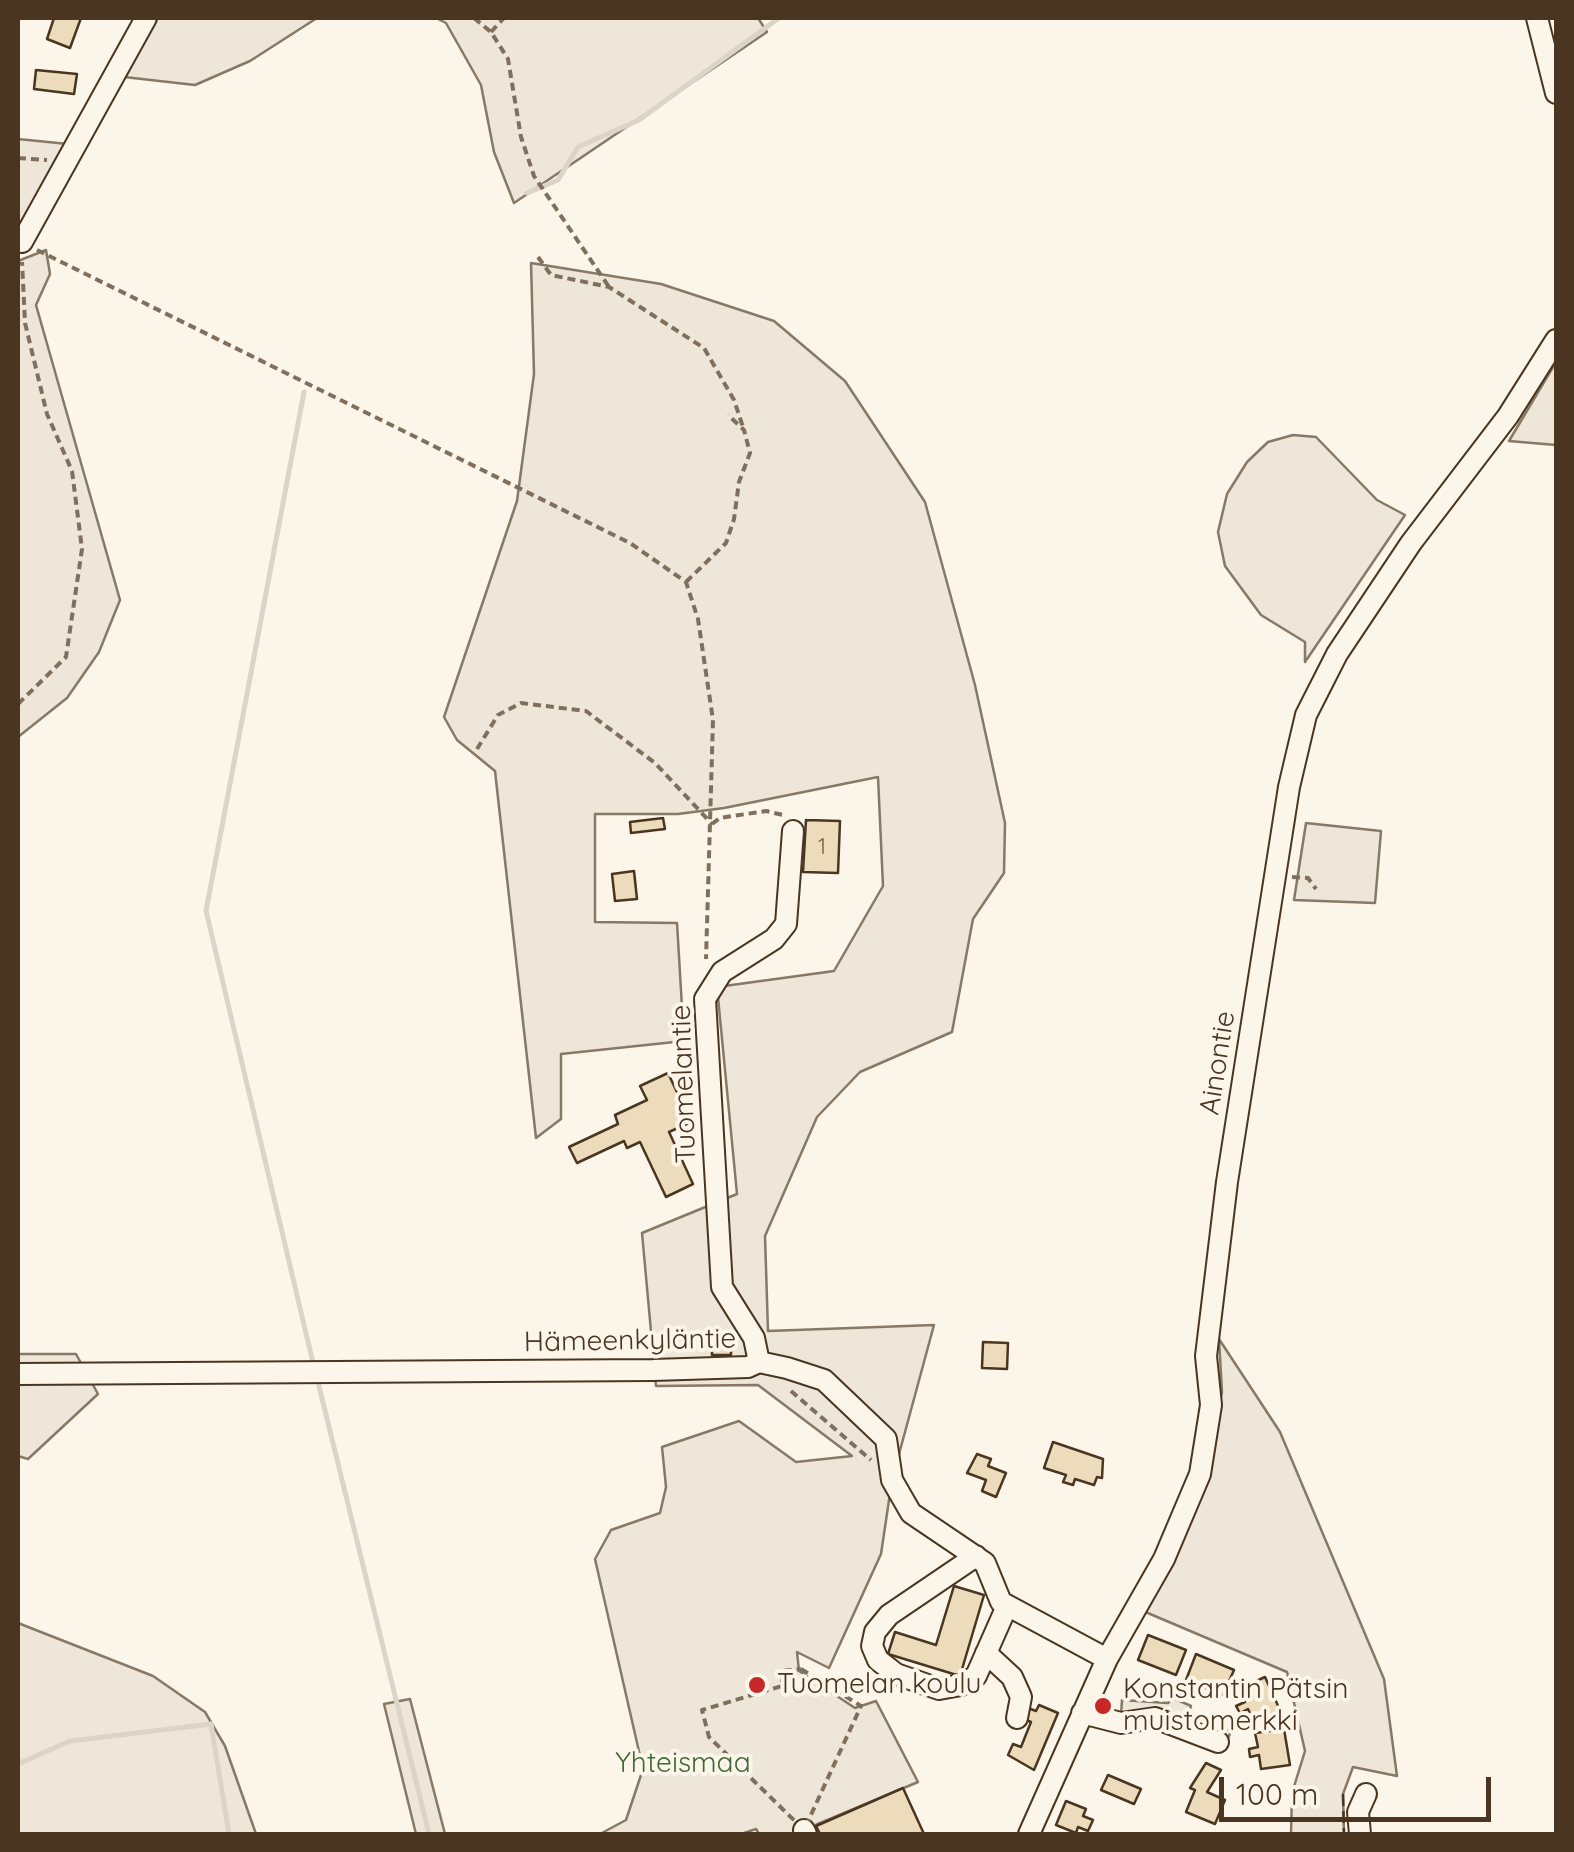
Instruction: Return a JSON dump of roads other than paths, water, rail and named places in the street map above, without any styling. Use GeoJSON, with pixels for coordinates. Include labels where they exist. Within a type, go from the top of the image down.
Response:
{"type":"FeatureCollection","features":[{"type":"Feature","properties":{"kind":"street"},"geometry":{"type":"LineString","coordinates":[[22,242],[146,18]]}},
{"type":"Feature","properties":{"kind":"street"},"geometry":{"type":"LineString","coordinates":[[1537,18],[1556,92]]}},
{"type":"Feature","properties":{"kind":"street","name":"Ainontie"},"geometry":{"type":"LineString","coordinates":[[1029,1834],[1107,1659],[1164,1559],[1200,1474],[1211,1405],[1206,1356],[1227,1182],[1298,751],[1321,682],[1411,543],[1508,416],[1556,340]]}},
{"type":"Feature","properties":{"kind":"street","name":"Tuomelantie"},"geometry":{"type":"LineString","coordinates":[[760,1362],[754,1338],[722,1287],[705,999],[722,972],[774,939],[786,924],[793,831]]}},
{"type":"Feature","properties":{"kind":"street","name":"Hämeenkyläntie"},"geometry":{"type":"LineString","coordinates":[[18,1374],[653,1370],[760,1362],[824,1380],[860,1410],[886,1439],[892,1480],[911,1512],[984,1563],[1006,1606]]}},
{"type":"Feature","properties":{"kind":"street"},"geometry":{"type":"LineString","coordinates":[[976,1556],[888,1615],[874,1632],[872,1646],[878,1660],[896,1674],[939,1689],[961,1685],[976,1676],[1006,1606],[1107,1659]]}},
{"type":"Feature","properties":{"kind":"street"},"geometry":{"type":"LineString","coordinates":[[986,1653],[1012,1677],[1021,1697],[1017,1718]]}},
{"type":"Feature","properties":{"kind":"street"},"geometry":{"type":"LineString","coordinates":[[1082,1713],[1121,1722],[1155,1718],[1218,1742]]}},
{"type":"Feature","properties":{"kind":"street"},"geometry":{"type":"LineString","coordinates":[[1360,1834],[1358,1812],[1366,1794]]}},
{"type":"Feature","properties":{"kind":"waterway"},"geometry":{"type":"LineString","coordinates":[[527,193],[558,180],[578,147],[639,120],[779,18]]}},
{"type":"Feature","properties":{"kind":"waterway"},"geometry":{"type":"LineString","coordinates":[[304,392],[206,911],[314,1367]]}},
{"type":"Feature","properties":{"kind":"waterway"},"geometry":{"type":"LineString","coordinates":[[317,1378],[429,1834]]}},
{"type":"Feature","properties":{"kind":"waterway"},"geometry":{"type":"LineString","coordinates":[[18,1764],[70,1741],[211,1724],[229,1834]]}},
{"type":"Feature","properties":{"kind":"place","name":"Tuomelan koulu"},"geometry":{"type":"Point","coordinates":[757,1685]}},
{"type":"Feature","properties":{"kind":"place","name":"Konstantin Pätsin muistomerkki"},"geometry":{"type":"Point","coordinates":[1103,1706]}},
{"type":"Feature","properties":{"kind":"park label","name":"Yhteismaa"},"geometry":{"type":"Point","coordinates":[683,1764]}}]}
